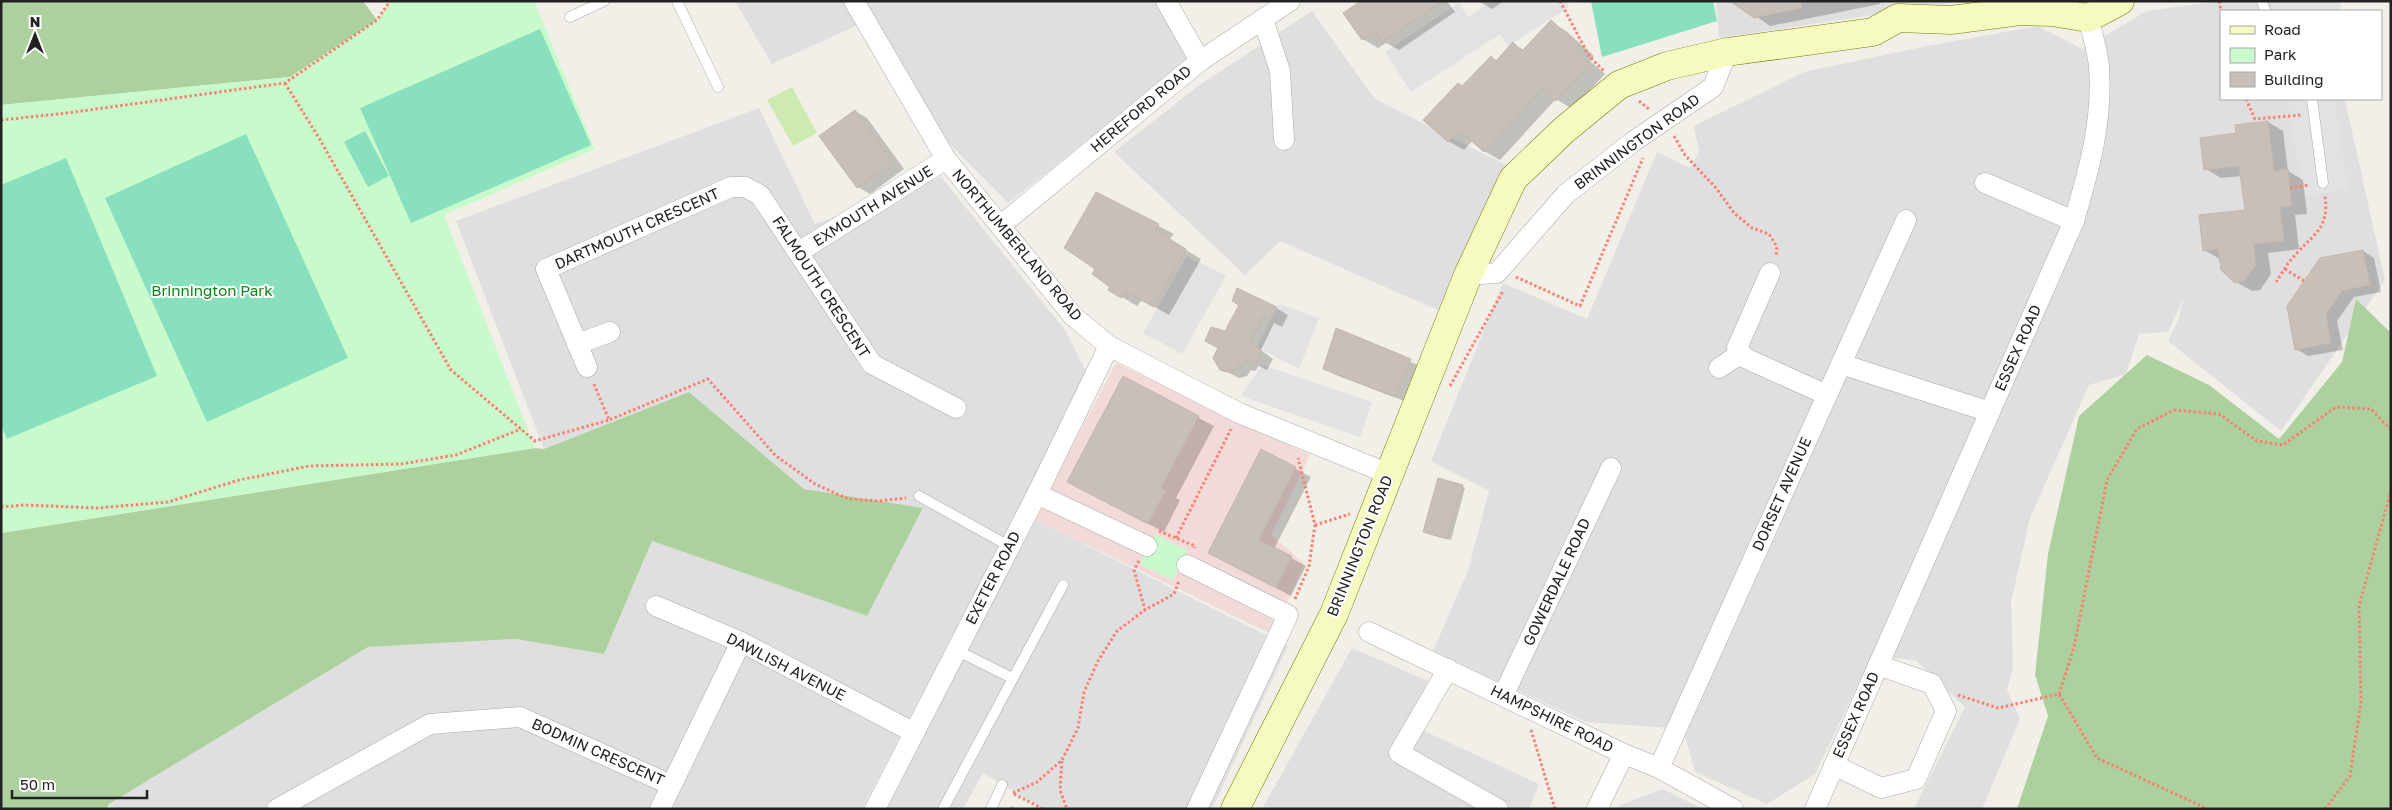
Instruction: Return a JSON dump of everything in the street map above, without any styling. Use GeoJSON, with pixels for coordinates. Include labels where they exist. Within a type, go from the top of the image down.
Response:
{"type":"FeatureCollection","features":[{"type":"Feature","properties":{"kind":"street","name":"NORTHUMBERLAND ROAD"},"geometry":{"type":"LineString","coordinates":[[854,1],[946,159],[1073,316],[1109,346],[1239,413],[1389,474]]}},
{"type":"Feature","properties":{"kind":"street"},"geometry":{"type":"LineString","coordinates":[[1166,1],[1200,60]]}},
{"type":"Feature","properties":{"kind":"street","name":"HEREFORD ROAD"},"geometry":{"type":"LineString","coordinates":[[1000,226],[1200,60],[1290,1]]}},
{"type":"Feature","properties":{"kind":"street"},"geometry":{"type":"LineString","coordinates":[[1896,10],[1951,20],[2020,11],[2052,12],[2088,18],[2120,1]]}},
{"type":"Feature","properties":{"kind":"street","name":"BRINNINGTON ROAD"},"geometry":{"type":"LineString","coordinates":[[1235,809],[1334,614],[1468,276],[1513,179],[1564,130],[1618,85],[1667,66],[1727,52],[1874,32],[1896,10]]}},
{"type":"Feature","properties":{"kind":"street","name":"ESSEX ROAD"},"geometry":{"type":"LineString","coordinates":[[1815,809],[2074,221],[2095,148],[2099,66],[2088,18]]}},
{"type":"Feature","properties":{"kind":"street"},"geometry":{"type":"LineString","coordinates":[[1263,19],[1280,71],[1284,140]]}},
{"type":"Feature","properties":{"kind":"street","name":"BRINNINGTON ROAD"},"geometry":{"type":"LineString","coordinates":[[1500,269],[1566,194],[1660,123],[1712,87],[1727,52]]}},
{"type":"Feature","properties":{"kind":"street","name":"EXMOUTH AVENUE"},"geometry":{"type":"LineString","coordinates":[[799,252],[946,159]]}},
{"type":"Feature","properties":{"kind":"street"},"geometry":{"type":"LineString","coordinates":[[1984,183],[2074,221]]}},
{"type":"Feature","properties":{"kind":"street","name":"DARTMOUTH CRESCENT"},"geometry":{"type":"LineString","coordinates":[[587,367],[546,269],[731,187],[744,187]]}},
{"type":"Feature","properties":{"kind":"street","name":"FALMOUTH CRESCENT"},"geometry":{"type":"LineString","coordinates":[[744,187],[760,195],[872,364],[956,408]]}},
{"type":"Feature","properties":{"kind":"street","name":"DORSET AVENUE"},"geometry":{"type":"LineString","coordinates":[[1658,768],[1906,220]]}},
{"type":"Feature","properties":{"kind":"street"},"geometry":{"type":"LineString","coordinates":[[1468,276],[1497,273],[1500,269]]}},
{"type":"Feature","properties":{"kind":"street"},"geometry":{"type":"LineString","coordinates":[[1770,273],[1737,348],[1740,354],[1827,394]]}},
{"type":"Feature","properties":{"kind":"street"},"geometry":{"type":"LineString","coordinates":[[578,344],[610,332]]}},
{"type":"Feature","properties":{"kind":"street","name":"EXETER ROAD"},"geometry":{"type":"LineString","coordinates":[[875,809],[1037,494],[1109,346]]}},
{"type":"Feature","properties":{"kind":"street"},"geometry":{"type":"LineString","coordinates":[[1719,368],[1740,354]]}},
{"type":"Feature","properties":{"kind":"street"},"geometry":{"type":"LineString","coordinates":[[1841,364],[1990,412]]}},
{"type":"Feature","properties":{"kind":"street","name":"GOWERDALE ROAD"},"geometry":{"type":"LineString","coordinates":[[1503,696],[1611,468]]}},
{"type":"Feature","properties":{"kind":"street"},"geometry":{"type":"LineString","coordinates":[[1037,494],[1147,546]]}},
{"type":"Feature","properties":{"kind":"street"},"geometry":{"type":"LineString","coordinates":[[1187,565],[1288,616],[1197,809]]}},
{"type":"Feature","properties":{"kind":"street","name":"DAWLISH AVENUE"},"geometry":{"type":"LineString","coordinates":[[656,606],[740,642],[913,732]]}},
{"type":"Feature","properties":{"kind":"street","name":"HAMPSHIRE ROAD"},"geometry":{"type":"LineString","coordinates":[[1369,632],[1624,754],[1658,768],[1733,809]]}},
{"type":"Feature","properties":{"kind":"street"},"geometry":{"type":"LineString","coordinates":[[660,809],[740,642]]}},
{"type":"Feature","properties":{"kind":"street","name":"ESSEX ROAD"},"geometry":{"type":"LineString","coordinates":[[1834,765],[1881,788],[1916,779],[1946,711],[1932,684],[1878,665]]}},
{"type":"Feature","properties":{"kind":"street"},"geometry":{"type":"LineString","coordinates":[[1448,669],[1399,753],[1472,802],[1498,809]]}},
{"type":"Feature","properties":{"kind":"street","name":"BODMIN CRESCENT"},"geometry":{"type":"LineString","coordinates":[[277,809],[430,724],[520,717],[671,786]]}},
{"type":"Feature","properties":{"kind":"street"},"geometry":{"type":"LineString","coordinates":[[1597,809],[1624,754]]}},
{"type":"Feature","properties":{"kind":"lane"},"geometry":{"type":"LineString","coordinates":[[570,16],[604,1]]}},
{"type":"Feature","properties":{"kind":"lane"},"geometry":{"type":"LineString","coordinates":[[677,1],[718,87]]}},
{"type":"Feature","properties":{"kind":"lane"},"geometry":{"type":"LineString","coordinates":[[2312,100],[2323,183]]}},
{"type":"Feature","properties":{"kind":"lane"},"geometry":{"type":"LineString","coordinates":[[919,496],[1009,546]]}},
{"type":"Feature","properties":{"kind":"lane"},"geometry":{"type":"LineString","coordinates":[[943,809],[1063,585]]}},
{"type":"Feature","properties":{"kind":"lane"},"geometry":{"type":"LineString","coordinates":[[956,650],[1012,678]]}},
{"type":"Feature","properties":{"kind":"lane"},"geometry":{"type":"LineString","coordinates":[[991,809],[1002,786]]}},
{"type":"Feature","properties":{"kind":"path"},"geometry":{"type":"LineString","coordinates":[[1,120],[284,84],[377,20],[390,1]]}},
{"type":"Feature","properties":{"kind":"path"},"geometry":{"type":"LineString","coordinates":[[1560,1],[1589,56],[1660,123],[1685,155],[1716,188],[1734,213],[1752,228],[1769,234],[1777,247],[1776,260],[1770,273]]}},
{"type":"Feature","properties":{"kind":"path"},"geometry":{"type":"LineString","coordinates":[[284,84],[319,138],[451,370],[535,441],[609,420],[708,380],[775,455],[815,484],[848,499],[879,501],[919,496]]}},
{"type":"Feature","properties":{"kind":"path"},"geometry":{"type":"LineString","coordinates":[[2246,100],[2255,119],[2314,114]]}},
{"type":"Feature","properties":{"kind":"path"},"geometry":{"type":"LineString","coordinates":[[1500,269],[1580,306],[1660,123]]}},
{"type":"Feature","properties":{"kind":"path"},"geometry":{"type":"LineString","coordinates":[[2276,282],[2324,222],[2326,204],[2323,183],[2290,188]]}},
{"type":"Feature","properties":{"kind":"path"},"geometry":{"type":"LineString","coordinates":[[1424,386],[1446,394],[1504,291],[1505,281],[1500,269]]}},
{"type":"Feature","properties":{"kind":"path"},"geometry":{"type":"LineString","coordinates":[[2285,269],[2304,281]]}},
{"type":"Feature","properties":{"kind":"path"},"geometry":{"type":"LineString","coordinates":[[587,367],[609,420]]}},
{"type":"Feature","properties":{"kind":"path"},"geometry":{"type":"LineString","coordinates":[[2208,809],[2096,758],[2059,694],[2074,647],[2107,480],[2137,429],[2174,410],[2219,414],[2257,441],[2283,445],[2336,407],[2371,409],[2391,430]]}},
{"type":"Feature","properties":{"kind":"path"},"geometry":{"type":"LineString","coordinates":[[1176,538],[1239,413]]}},
{"type":"Feature","properties":{"kind":"path"},"geometry":{"type":"LineString","coordinates":[[1,507],[24,504],[97,508],[168,502],[239,480],[309,466],[401,464],[456,455],[521,430]]}},
{"type":"Feature","properties":{"kind":"path"},"geometry":{"type":"LineString","coordinates":[[1288,616],[1309,566],[1315,525],[1293,435]]}},
{"type":"Feature","properties":{"kind":"path"},"geometry":{"type":"LineString","coordinates":[[2325,809],[2350,776],[2361,702],[2359,606],[2391,491]]}},
{"type":"Feature","properties":{"kind":"path"},"geometry":{"type":"LineString","coordinates":[[1315,525],[1377,505]]}},
{"type":"Feature","properties":{"kind":"path"},"geometry":{"type":"LineString","coordinates":[[1013,794],[1037,782],[1062,760],[1078,728],[1084,692],[1098,661],[1117,631],[1145,610],[1174,594],[1195,546],[1154,529],[1134,570],[1145,610]]}},
{"type":"Feature","properties":{"kind":"path"},"geometry":{"type":"LineString","coordinates":[[1934,688],[1998,708],[2059,694]]}},
{"type":"Feature","properties":{"kind":"path"},"geometry":{"type":"LineString","coordinates":[[1524,706],[1555,809]]}},
{"type":"Feature","properties":{"kind":"path"},"geometry":{"type":"LineString","coordinates":[[1062,760],[1060,790],[1067,809]]}},
{"type":"Feature","properties":{"kind":"path"},"geometry":{"type":"LineString","coordinates":[[1002,786],[1013,794],[1043,809]]}},
{"type":"Feature","properties":{"kind":"shaded area"},"geometry":{"type":"Polygon","coordinates":[[[735,1],[1166,1],[1194,56],[1008,203],[940,134],[869,20],[772,64],[735,1]]]}},
{"type":"Feature","properties":{"kind":"shaded area"},"geometry":{"type":"Polygon","coordinates":[[[1492,1],[1566,1],[1569,7],[1508,46],[1500,34],[1411,92],[1385,52],[1459,3],[1468,17],[1492,1]]]}},
{"type":"Feature","properties":{"kind":"shaded area"},"geometry":{"type":"Polygon","coordinates":[[[1716,1],[1965,1],[1719,38],[1716,1]]]}},
{"type":"Feature","properties":{"kind":"shaded area"},"geometry":{"type":"Polygon","coordinates":[[[2220,1],[2340,1],[2341,10],[2220,10],[2220,100],[2345,100],[2385,280],[2281,431],[2168,341],[2178,321],[2184,297],[2168,332],[2139,334],[2126,374],[2089,385],[2030,518],[2011,602],[2013,668],[2007,690],[2020,719],[1982,809],[1914,809],[1965,707],[1915,660],[1872,656],[1815,774],[1767,804],[1695,772],[1683,729],[1586,722],[1433,651],[1468,571],[1489,491],[1431,461],[1503,283],[1587,319],[1657,152],[1690,168],[1699,152],[1694,126],[1804,72],[1927,46],[2038,26],[2082,49],[2147,11],[2220,1]]]}},
{"type":"Feature","properties":{"kind":"shaded area"},"geometry":{"type":"Polygon","coordinates":[[[2271,1],[2340,1],[2341,10],[2274,10],[2271,1]]]}},
{"type":"Feature","properties":{"kind":"shaded area"},"geometry":{"type":"Polygon","coordinates":[[[1312,11],[1375,99],[1506,165],[1440,311],[1280,241],[1245,275],[1114,152],[1198,86],[1312,11]]]}},
{"type":"Feature","properties":{"kind":"shaded area"},"geometry":{"type":"Polygon","coordinates":[[[2288,100],[2334,100],[2348,189],[2303,196],[2288,100]]]}},
{"type":"Feature","properties":{"kind":"shaded area"},"geometry":{"type":"Polygon","coordinates":[[[759,108],[815,224],[941,177],[1065,330],[1088,375],[862,809],[112,809],[109,804],[368,647],[516,639],[604,654],[652,541],[867,616],[923,508],[804,489],[689,392],[544,449],[456,221],[759,108]]]}},
{"type":"Feature","properties":{"kind":"shaded area"},"geometry":{"type":"Polygon","coordinates":[[[1187,256],[1226,276],[1182,354],[1143,333],[1187,256]]]}},
{"type":"Feature","properties":{"kind":"shaded area"},"geometry":{"type":"Polygon","coordinates":[[[1279,304],[1319,318],[1299,369],[1257,347],[1279,304]]]}},
{"type":"Feature","properties":{"kind":"shaded area"},"geometry":{"type":"Polygon","coordinates":[[[1116,363],[1310,455],[1271,535],[1304,563],[1273,635],[1034,519],[1116,363]]]}},
{"type":"Feature","properties":{"kind":"shaded area"},"geometry":{"type":"Polygon","coordinates":[[[1262,365],[1372,402],[1360,437],[1241,396],[1262,365]]]}},
{"type":"Feature","properties":{"kind":"shaded area"},"geometry":{"type":"Polygon","coordinates":[[[1034,519],[1288,646],[1212,809],[1043,809],[983,773],[963,809],[887,809],[1034,519]]]}},
{"type":"Feature","properties":{"kind":"shaded area"},"geometry":{"type":"Polygon","coordinates":[[[1352,648],[1428,681],[1407,723],[1539,784],[1529,809],[1262,809],[1352,648]]]}},
{"type":"Feature","properties":{"kind":"shaded area"},"geometry":{"type":"Polygon","coordinates":[[[1663,789],[1703,809],[1618,809],[1620,805],[1663,789]]]}},
{"type":"Feature","properties":{"kind":"green space"},"geometry":{"type":"Polygon","coordinates":[[[1,1],[363,1],[377,20],[290,77],[1,105],[1,1]]]}},
{"type":"Feature","properties":{"kind":"green space","name":"Brinnington Park"},"geometry":{"type":"Polygon","coordinates":[[[390,1],[534,1],[595,149],[444,215],[535,448],[1,533],[1,105],[290,77],[377,20],[390,1]]]}},
{"type":"Feature","properties":{"kind":"green space"},"geometry":{"type":"Polygon","coordinates":[[[1591,1],[1713,1],[1717,21],[1602,57],[1591,1]]]}},
{"type":"Feature","properties":{"kind":"green space"},"geometry":{"type":"Polygon","coordinates":[[[540,29],[591,145],[411,223],[360,108],[540,29]]]}},
{"type":"Feature","properties":{"kind":"green space"},"geometry":{"type":"Polygon","coordinates":[[[792,87],[817,133],[793,146],[767,100],[792,87]]]}},
{"type":"Feature","properties":{"kind":"green space"},"geometry":{"type":"Polygon","coordinates":[[[365,131],[389,176],[368,187],[344,142],[365,131]]]}},
{"type":"Feature","properties":{"kind":"green space"},"geometry":{"type":"Polygon","coordinates":[[[246,134],[348,358],[207,422],[105,198],[246,134]]]}},
{"type":"Feature","properties":{"kind":"green space"},"geometry":{"type":"Polygon","coordinates":[[[66,158],[157,376],[7,439],[1,425],[1,185],[66,158]]]}},
{"type":"Feature","properties":{"kind":"green space"},"geometry":{"type":"Polygon","coordinates":[[[2356,299],[2391,333],[2391,809],[2017,809],[2048,716],[2035,675],[2048,554],[2079,416],[2147,355],[2209,385],[2279,439],[2342,362],[2356,299]]]}},
{"type":"Feature","properties":{"kind":"green space"},"geometry":{"type":"Polygon","coordinates":[[[689,392],[804,489],[923,508],[867,616],[652,541],[604,654],[516,639],[368,647],[109,804],[107,809],[1,809],[1,533],[535,448],[544,449],[689,392]]]}},
{"type":"Feature","properties":{"kind":"green space"},"geometry":{"type":"Polygon","coordinates":[[[1155,534],[1188,551],[1173,580],[1140,564],[1155,534]]]}},
{"type":"Feature","properties":{"kind":"building"},"geometry":{"type":"Polygon","coordinates":[[[1361,1],[1443,1],[1382,42],[1375,31],[1362,40],[1343,13],[1361,1]]]}},
{"type":"Feature","properties":{"kind":"building"},"geometry":{"type":"Polygon","coordinates":[[[1730,1],[1801,1],[1802,8],[1754,18],[1730,1]]]}},
{"type":"Feature","properties":{"kind":"building"},"geometry":{"type":"Polygon","coordinates":[[[1551,20],[1579,46],[1575,51],[1590,64],[1556,101],[1543,88],[1484,152],[1459,130],[1448,142],[1423,120],[1458,83],[1462,86],[1491,56],[1496,61],[1513,42],[1522,51],[1551,20]]]}},
{"type":"Feature","properties":{"kind":"building"},"geometry":{"type":"Polygon","coordinates":[[[855,110],[893,162],[857,188],[819,136],[855,110]]]}},
{"type":"Feature","properties":{"kind":"building"},"geometry":{"type":"Polygon","coordinates":[[[2268,121],[2274,171],[2288,169],[2292,206],[2280,207],[2284,241],[2254,244],[2256,265],[2244,281],[2235,283],[2221,270],[2218,249],[2203,251],[2199,215],[2245,210],[2239,166],[2204,170],[2200,138],[2236,133],[2235,125],[2268,121]]]}},
{"type":"Feature","properties":{"kind":"building"},"geometry":{"type":"Polygon","coordinates":[[[1096,192],[1159,224],[1155,230],[1186,249],[1154,307],[1126,292],[1121,298],[1108,290],[1110,287],[1092,274],[1095,269],[1064,248],[1096,192]]]}},
{"type":"Feature","properties":{"kind":"building"},"geometry":{"type":"Polygon","coordinates":[[[2363,250],[2370,285],[2342,291],[2326,314],[2331,343],[2295,350],[2287,306],[2320,258],[2363,250]]]}},
{"type":"Feature","properties":{"kind":"building"},"geometry":{"type":"Polygon","coordinates":[[[1237,288],[1277,307],[1270,321],[1262,317],[1250,342],[1262,351],[1255,364],[1247,360],[1243,365],[1239,364],[1235,370],[1226,372],[1220,370],[1213,358],[1218,348],[1205,341],[1211,327],[1225,331],[1239,305],[1232,301],[1237,288]]]}},
{"type":"Feature","properties":{"kind":"building"},"geometry":{"type":"Polygon","coordinates":[[[1336,328],[1411,359],[1395,397],[1323,369],[1336,328]]]}},
{"type":"Feature","properties":{"kind":"building"},"geometry":{"type":"Polygon","coordinates":[[[1123,376],[1199,416],[1161,488],[1166,490],[1148,524],[1067,482],[1123,376]]]}},
{"type":"Feature","properties":{"kind":"building"},"geometry":{"type":"Polygon","coordinates":[[[1261,449],[1296,467],[1259,540],[1292,556],[1276,588],[1208,553],[1261,449]]]}},
{"type":"Feature","properties":{"kind":"building"},"geometry":{"type":"Polygon","coordinates":[[[1438,478],[1463,485],[1447,539],[1423,532],[1438,478]]]}}]}
